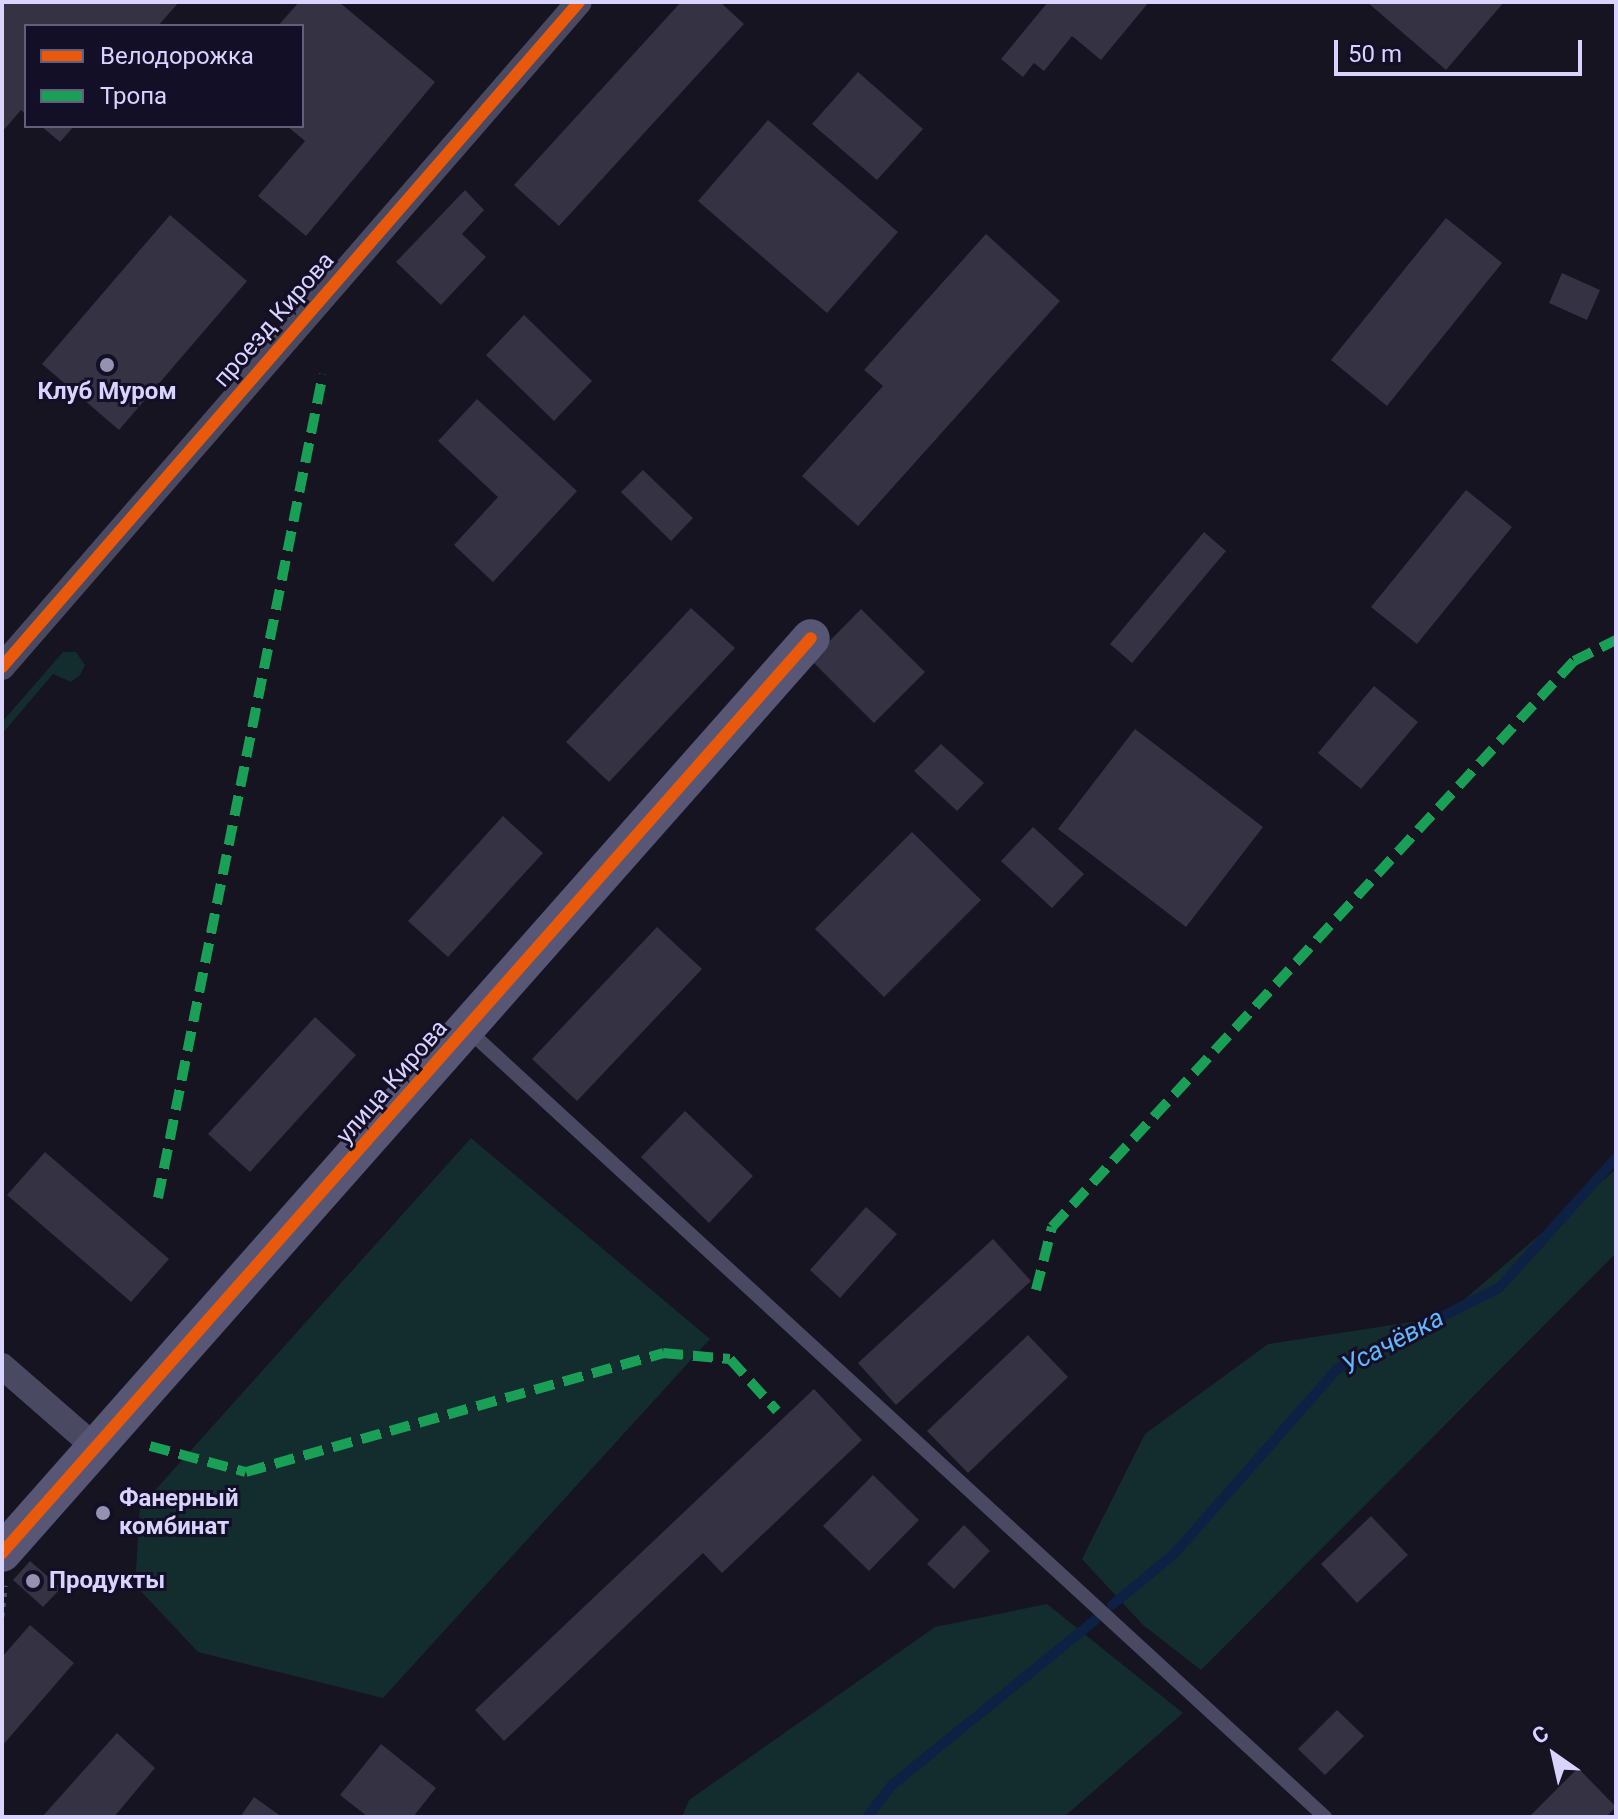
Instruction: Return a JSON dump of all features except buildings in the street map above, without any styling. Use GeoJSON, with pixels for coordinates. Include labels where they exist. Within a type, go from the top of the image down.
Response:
{"type":"FeatureCollection","features":[{"type":"Feature","properties":{"kind":"street","name":"проезд Кирова"},"geometry":{"type":"LineString","coordinates":[[2,667],[579,2]]}},
{"type":"Feature","properties":{"kind":"street","name":"улица Кирова"},"geometry":{"type":"LineString","coordinates":[[2,1553],[468,1030],[811,638]]}},
{"type":"Feature","properties":{"kind":"street"},"geometry":{"type":"LineString","coordinates":[[2,1366],[97,1449]]}},
{"type":"Feature","properties":{"kind":"lane"},"geometry":{"type":"LineString","coordinates":[[468,1030],[1325,1817]]}},
{"type":"Feature","properties":{"kind":"green space"},"geometry":{"type":"Polygon","coordinates":[[[63,652],[76,652],[85,665],[80,675],[71,682],[53,674],[2,734],[2,722],[63,652]]]}},
{"type":"Feature","properties":{"kind":"green space"},"geometry":{"type":"Polygon","coordinates":[[[471,1138],[710,1339],[383,1698],[198,1652],[135,1585],[140,1507],[471,1138]]]}},
{"type":"Feature","properties":{"kind":"green space"},"geometry":{"type":"Polygon","coordinates":[[[1616,1169],[1616,1253],[1201,1670],[1143,1625],[1082,1559],[1145,1434],[1268,1344],[1444,1317],[1616,1169]]]}},
{"type":"Feature","properties":{"kind":"green space"},"geometry":{"type":"Polygon","coordinates":[[[1047,1604],[1183,1713],[1064,1817],[682,1817],[689,1800],[935,1627],[1047,1604]]]}},
{"type":"Feature","properties":{"kind":"waterway","name":"Усачёвка"},"geometry":{"type":"LineString","coordinates":[[1112,1605],[1174,1554],[1337,1369],[1499,1288],[1616,1158]]}},
{"type":"Feature","properties":{"kind":"waterway","name":"Усачёвка"},"geometry":{"type":"LineString","coordinates":[[867,1817],[892,1785],[1095,1620]]}},
{"type":"Feature","properties":{"kind":"marked path"},"geometry":{"type":"LineString","coordinates":[[158,1198],[323,374]]}},
{"type":"Feature","properties":{"kind":"marked path"},"geometry":{"type":"LineString","coordinates":[[1036,1290],[1052,1227],[1574,661],[1616,640]]}},
{"type":"Feature","properties":{"kind":"marked path"},"geometry":{"type":"LineString","coordinates":[[150,1446],[246,1472],[663,1353],[730,1359],[777,1411]]}},
{"type":"Feature","properties":{"kind":"cycle path"},"geometry":{"type":"LineString","coordinates":[[2,667],[579,2]]}},
{"type":"Feature","properties":{"kind":"cycle path"},"geometry":{"type":"LineString","coordinates":[[2,1553],[811,638]]}},
{"type":"Feature","properties":{"kind":"place","name":"Клуб Муром"},"geometry":{"type":"Point","coordinates":[107,365]}},
{"type":"Feature","properties":{"kind":"place","name":"Фанерный комбинат"},"geometry":{"type":"Point","coordinates":[103,1513]}},
{"type":"Feature","properties":{"kind":"place","name":"Продукты"},"geometry":{"type":"Point","coordinates":[33,1581]}}]}
